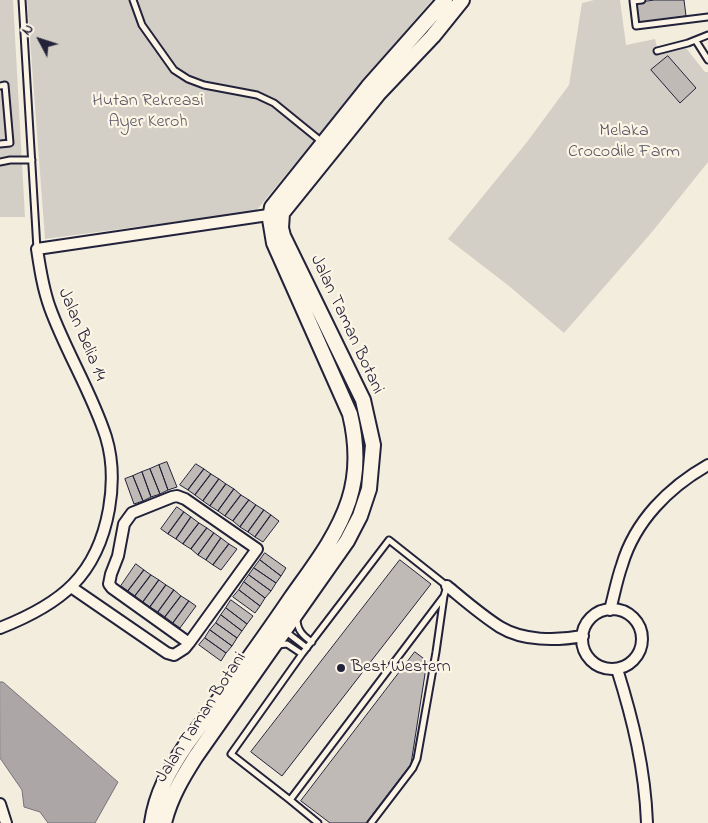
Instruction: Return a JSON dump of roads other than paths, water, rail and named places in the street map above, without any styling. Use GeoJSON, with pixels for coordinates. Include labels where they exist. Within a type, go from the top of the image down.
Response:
{"type":"FeatureCollection","features":[{"type":"Feature","properties":{"kind":"street"},"geometry":{"type":"LineString","coordinates":[[327,147],[368,86],[445,0]]}},
{"type":"Feature","properties":{"kind":"street"},"geometry":{"type":"LineString","coordinates":[[37,249],[276,214],[272,208],[279,198],[433,36],[462,0]]}},
{"type":"Feature","properties":{"kind":"street","name":"Jalan Taman Botani"},"geometry":{"type":"LineString","coordinates":[[276,214],[283,236],[363,400],[373,445],[369,489],[360,516],[347,541],[285,630]]}},
{"type":"Feature","properties":{"kind":"street","name":"Jalan Taman Botani"},"geometry":{"type":"LineString","coordinates":[[164,823],[167,809],[177,787],[332,536],[349,499],[356,464],[355,440],[350,414],[274,243],[276,214]]}},
{"type":"Feature","properties":{"kind":"street","name":"Jalan Belia 14"},"geometry":{"type":"LineString","coordinates":[[0,628],[38,611],[71,587],[87,568],[104,534],[110,504],[111,472],[106,439],[50,308],[43,285],[37,249]]}},
{"type":"Feature","properties":{"kind":"street"},"geometry":{"type":"LineString","coordinates":[[610,610],[622,564],[632,540],[646,518],[686,478],[708,465]]}},
{"type":"Feature","properties":{"kind":"street"},"geometry":{"type":"LineString","coordinates":[[71,587],[167,653],[174,655],[185,648],[189,643],[257,549],[185,499],[178,496],[138,510],[127,518],[109,584],[189,643]]}},
{"type":"Feature","properties":{"kind":"street"},"geometry":{"type":"LineString","coordinates":[[446,591],[501,627],[519,634],[544,639],[570,639],[583,636]]}},
{"type":"Feature","properties":{"kind":"street"},"geometry":{"type":"LineString","coordinates":[[610,610],[620,610],[628,614],[640,627],[642,645],[633,661],[626,666],[608,669],[599,666],[586,654],[583,646],[583,636],[585,628],[595,615],[610,610]]}},
{"type":"Feature","properties":{"kind":"street"},"geometry":{"type":"LineString","coordinates":[[266,645],[273,633],[285,630]]}},
{"type":"Feature","properties":{"kind":"street","name":"Jalan Taman Botani"},"geometry":{"type":"LineString","coordinates":[[152,823],[156,802],[168,774],[186,744],[266,645]]}},
{"type":"Feature","properties":{"kind":"street"},"geometry":{"type":"LineString","coordinates":[[617,669],[639,751],[646,790],[647,823]]}},
{"type":"Feature","properties":{"kind":"street"},"geometry":{"type":"LineString","coordinates":[[0,804],[6,823]]}},
{"type":"Feature","properties":{"kind":"lane","name":"Jalan Belia 14"},"geometry":{"type":"LineString","coordinates":[[22,0],[37,249]]}},
{"type":"Feature","properties":{"kind":"lane"},"geometry":{"type":"LineString","coordinates":[[133,0],[142,25],[174,70],[188,79],[204,85],[256,95],[274,103],[327,147]]}},
{"type":"Feature","properties":{"kind":"lane"},"geometry":{"type":"LineString","coordinates":[[642,0],[633,1],[636,26],[708,17]]}},
{"type":"Feature","properties":{"kind":"lane"},"geometry":{"type":"LineString","coordinates":[[658,51],[708,36]]}},
{"type":"Feature","properties":{"kind":"lane"},"geometry":{"type":"LineString","coordinates":[[696,41],[708,60]]}},
{"type":"Feature","properties":{"kind":"lane"},"geometry":{"type":"LineString","coordinates":[[0,86],[5,85],[10,143],[0,144]]}},
{"type":"Feature","properties":{"kind":"lane"},"geometry":{"type":"LineString","coordinates":[[0,105],[6,105]]}},
{"type":"Feature","properties":{"kind":"lane"},"geometry":{"type":"LineString","coordinates":[[0,127],[8,126]]}},
{"type":"Feature","properties":{"kind":"lane"},"geometry":{"type":"LineString","coordinates":[[0,162],[32,160]]}},
{"type":"Feature","properties":{"kind":"lane"},"geometry":{"type":"LineString","coordinates":[[318,823],[232,754],[302,654],[389,540],[446,591]]}},
{"type":"Feature","properties":{"kind":"lane"},"geometry":{"type":"LineString","coordinates":[[290,800],[446,591]]}},
{"type":"Feature","properties":{"kind":"lane"},"geometry":{"type":"LineString","coordinates":[[371,823],[414,768],[418,759],[446,591]]}},
{"type":"Feature","properties":{"kind":"lane"},"geometry":{"type":"LineString","coordinates":[[297,614],[298,628],[312,642]]}},
{"type":"Feature","properties":{"kind":"lane"},"geometry":{"type":"LineString","coordinates":[[285,630],[307,648]]}},
{"type":"Feature","properties":{"kind":"lane"},"geometry":{"type":"LineString","coordinates":[[266,645],[287,644],[302,654]]}},
{"type":"Feature","properties":{"kind":"place","name":"Best Western"},"geometry":{"type":"Point","coordinates":[341,668]}},
{"type":"Feature","properties":{"kind":"park label","name":"Hutan Rekreasi Ayer Keroh"},"geometry":{"type":"Point","coordinates":[148,112]}},
{"type":"Feature","properties":{"kind":"park label","name":"Melaka Crocodile Farm"},"geometry":{"type":"Point","coordinates":[624,142]}}]}
